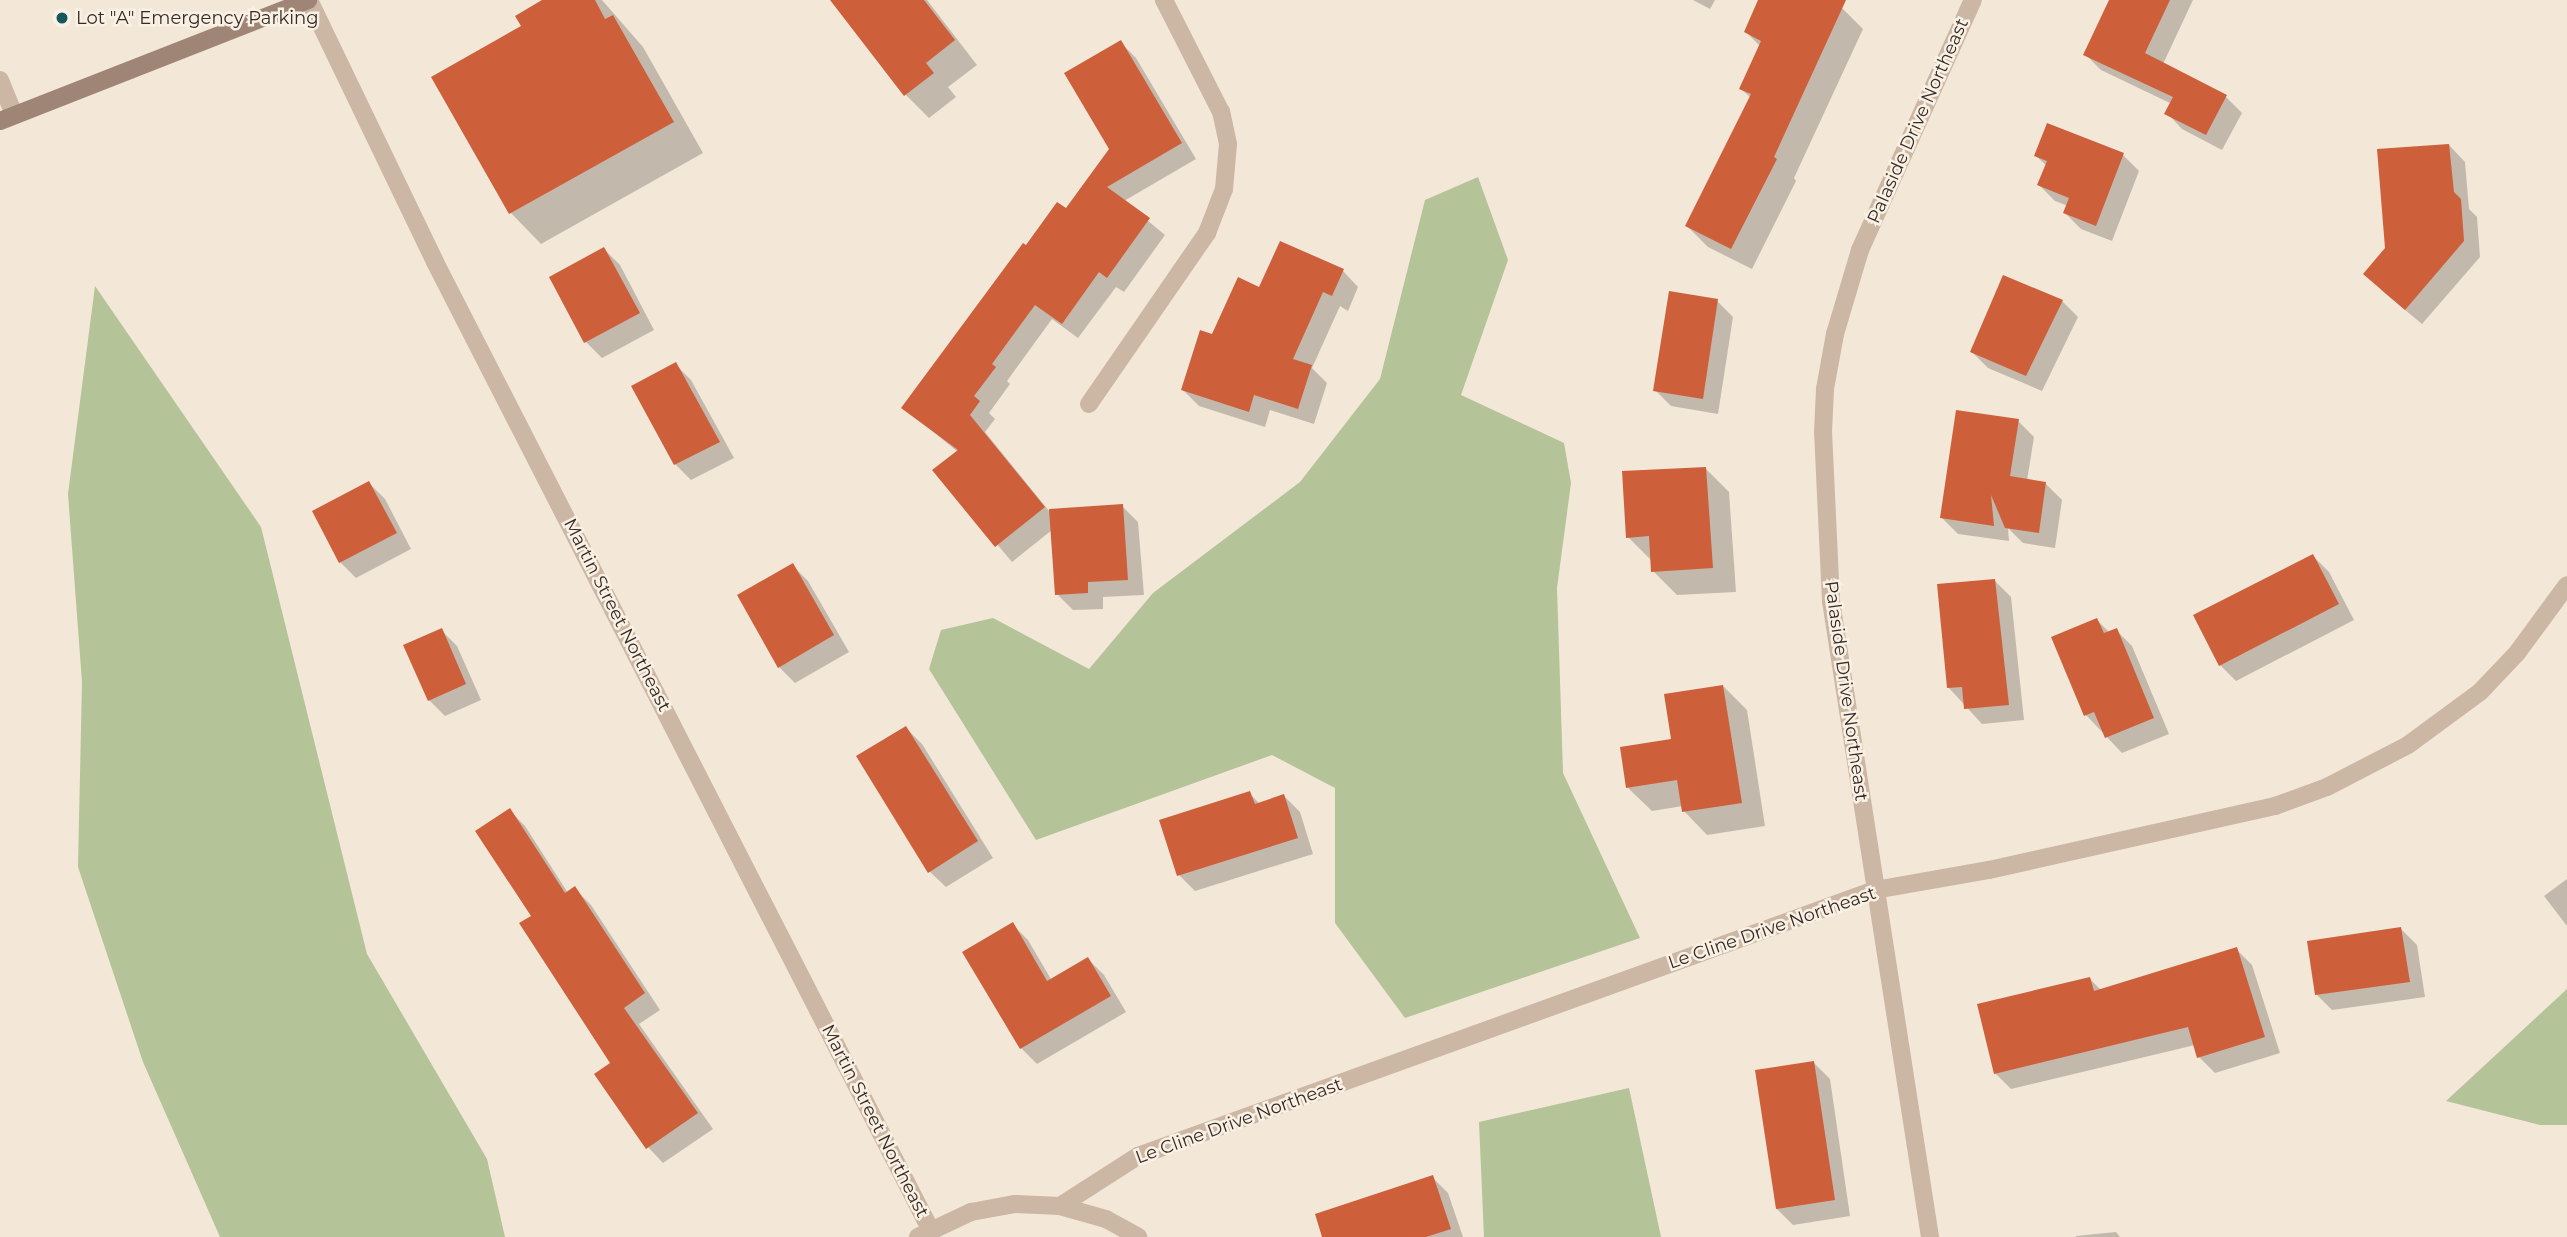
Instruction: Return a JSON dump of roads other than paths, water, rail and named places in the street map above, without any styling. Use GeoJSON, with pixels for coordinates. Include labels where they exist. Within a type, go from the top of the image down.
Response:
{"type":"FeatureCollection","features":[{"type":"Feature","properties":{"kind":"main road"},"geometry":{"type":"LineString","coordinates":[[7,118],[308,0]]}},
{"type":"Feature","properties":{"kind":"street","name":"Martin Street Northeast"},"geometry":{"type":"LineString","coordinates":[[308,0],[435,262],[924,1233]]}},
{"type":"Feature","properties":{"kind":"street"},"geometry":{"type":"LineString","coordinates":[[1089,404],[1207,233],[1224,189],[1228,144],[1221,112],[1164,0]]}},
{"type":"Feature","properties":{"kind":"street","name":"Palaside Drive Northeast"},"geometry":{"type":"LineString","coordinates":[[1930,1237],[1831,601],[1822,432],[1825,389],[1835,334],[1860,250],[1973,0]]}},
{"type":"Feature","properties":{"kind":"street"},"geometry":{"type":"LineString","coordinates":[[0,80],[7,118]]}},
{"type":"Feature","properties":{"kind":"street","name":"Le Cline Drive Northeast"},"geometry":{"type":"LineString","coordinates":[[1060,1206],[1138,1156],[1875,890],[1989,870],[2275,806],[2327,787],[2408,745],[2480,692],[2518,653],[2567,584]]}},
{"type":"Feature","properties":{"kind":"street"},"geometry":{"type":"LineString","coordinates":[[924,1233],[971,1212],[1015,1204],[1060,1206],[1106,1219],[1138,1237]]}},
{"type":"Feature","properties":{"kind":"place","name":"Lot \"A\" Emergency Parking"},"geometry":{"type":"Point","coordinates":[62,18]}}]}
